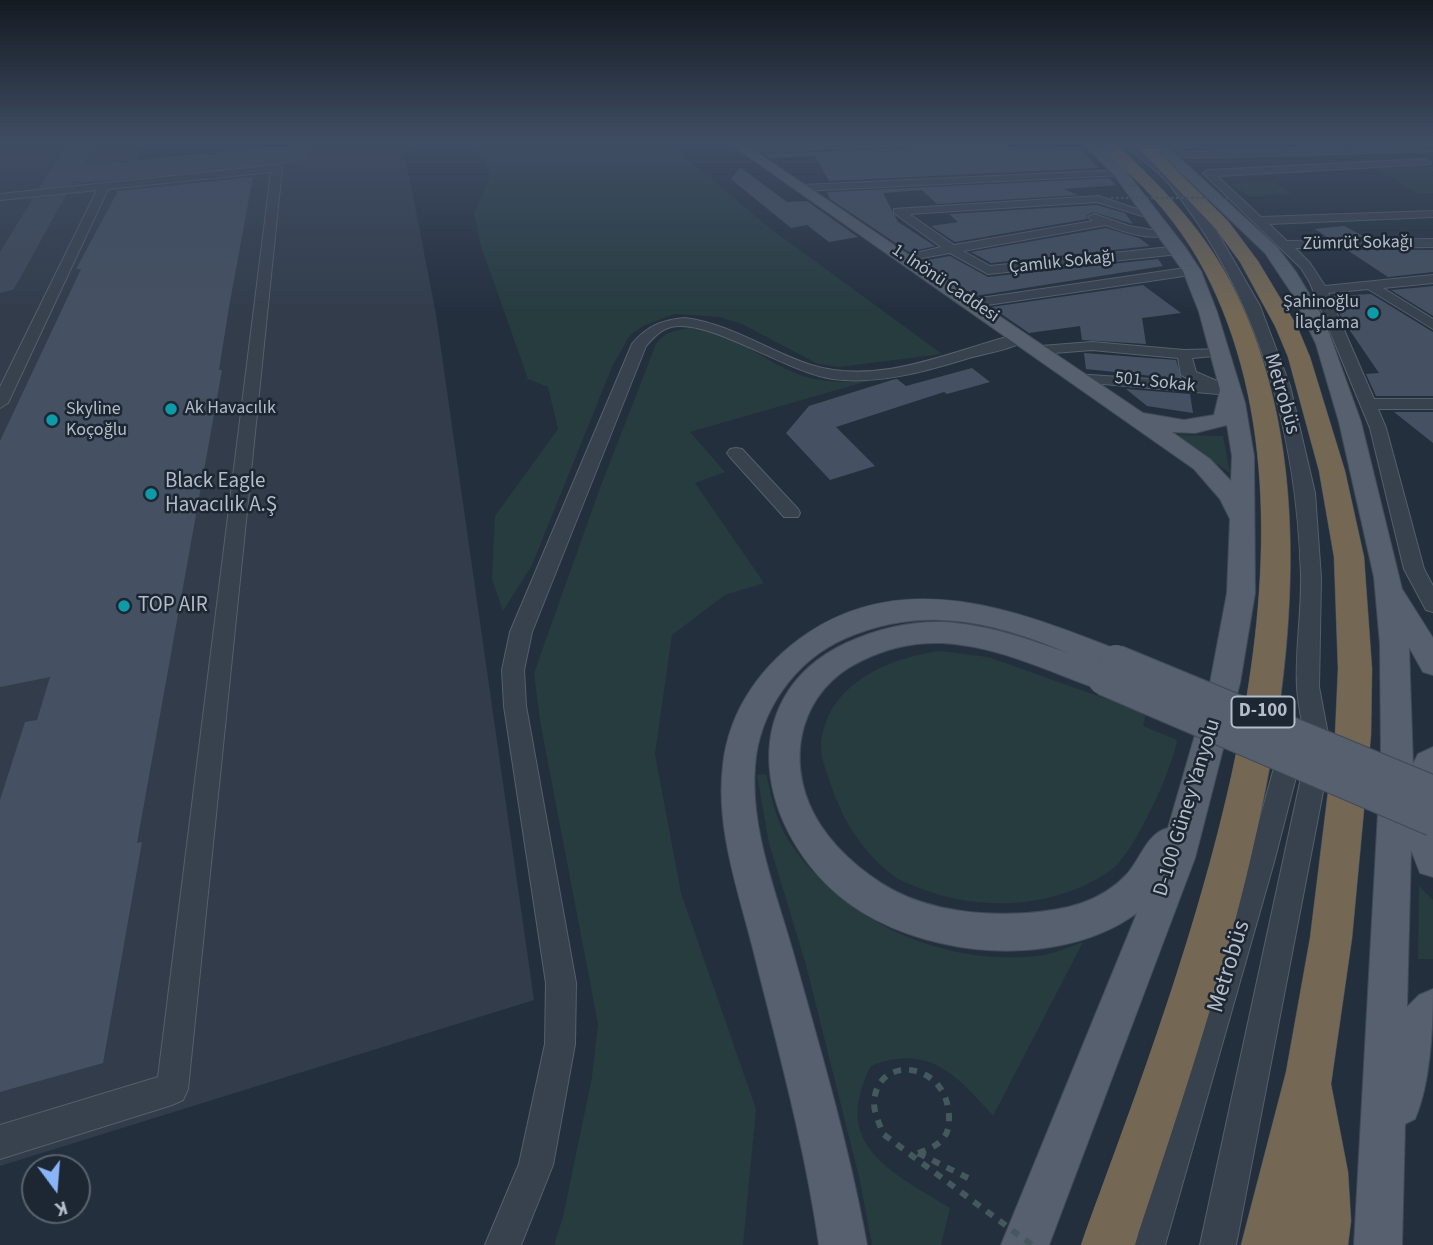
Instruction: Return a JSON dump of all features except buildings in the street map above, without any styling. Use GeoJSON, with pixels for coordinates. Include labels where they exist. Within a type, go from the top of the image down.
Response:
{"type":"FeatureCollection","features":[{"type":"Feature","properties":{"kind":"highway","name":"D-100"},"geometry":{"type":"LineString","coordinates":[[1108,1245],[1205,952],[1240,820],[1264,707],[1277,583],[1277,514],[1271,448],[1248,349],[1212,265],[1188,229],[1151,199]]}},
{"type":"Feature","properties":{"kind":"highway"},"geometry":{"type":"LineString","coordinates":[[1153,199],[1169,226],[1179,250]]}},
{"type":"Feature","properties":{"kind":"highway"},"geometry":{"type":"LineString","coordinates":[[1199,199],[1249,261],[1286,326],[1315,411],[1342,517],[1349,557],[1355,670],[1344,824],[1331,938],[1310,1072],[1268,1245]]}},
{"type":"Feature","properties":{"kind":"highway"},"geometry":{"type":"LineString","coordinates":[[1250,222],[1291,301],[1319,377],[1320,395],[1315,411]]}},
{"type":"Feature","properties":{"kind":"highway"},"geometry":{"type":"LineString","coordinates":[[1310,1072],[1311,1110],[1323,1172],[1325,1221],[1321,1245]]}},
{"type":"Feature","properties":{"kind":"main road","name":"1. İnönü Caddesi"},"geometry":{"type":"LineString","coordinates":[[819,199],[1120,406]]}},
{"type":"Feature","properties":{"kind":"main road","name":"D-100 Güney Yanyolu"},"geometry":{"type":"LineString","coordinates":[[1025,1245],[1177,858],[1226,683],[1239,603],[1244,524],[1243,456],[1230,390],[1192,271],[1179,250],[1163,233],[1150,199]]}},
{"type":"Feature","properties":{"kind":"main road"},"geometry":{"type":"LineString","coordinates":[[1223,199],[1250,222],[1257,235],[1286,268],[1328,331],[1388,579],[1396,683],[1397,758],[1378,1245]]}},
{"type":"Feature","properties":{"kind":"main road"},"geometry":{"type":"LineString","coordinates":[[1120,406],[1150,422],[1208,425],[1224,419],[1230,390]]}},
{"type":"Feature","properties":{"kind":"main road"},"geometry":{"type":"LineString","coordinates":[[1120,406],[1215,477],[1231,496],[1244,524]]}},
{"type":"Feature","properties":{"kind":"main road"},"geometry":{"type":"LineString","coordinates":[[1388,579],[1406,620],[1433,664]]}},
{"type":"Feature","properties":{"kind":"main road"},"geometry":{"type":"LineString","coordinates":[[843,1245],[829,1161],[741,830],[737,792],[740,755],[762,695],[781,666],[823,636],[878,614],[942,609],[1013,622],[1433,820]]}},
{"type":"Feature","properties":{"kind":"main road"},"geometry":{"type":"LineString","coordinates":[[1203,772],[1154,866],[1132,898],[1103,914],[1062,927],[1020,932],[965,931],[897,908],[864,892],[829,862],[798,820],[787,767],[786,741],[793,714],[815,676],[833,662],[862,647],[891,637],[956,633],[1110,670],[1433,792]]}},
{"type":"Feature","properties":{"kind":"main road"},"geometry":{"type":"LineString","coordinates":[[1433,761],[1429,764],[1427,780],[1426,833],[1433,860]]}},
{"type":"Feature","properties":{"kind":"main road"},"geometry":{"type":"LineString","coordinates":[[1378,1245],[1405,1069],[1413,1037],[1424,1015],[1433,1009]]}},
{"type":"Feature","properties":{"kind":"street"},"geometry":{"type":"LineString","coordinates":[[0,403],[98,199]]}},
{"type":"Feature","properties":{"kind":"street"},"geometry":{"type":"LineString","coordinates":[[0,1142],[172,1089],[273,199]]}},
{"type":"Feature","properties":{"kind":"street","name":"Metrobüs"},"geometry":{"type":"LineString","coordinates":[[1173,199],[1212,239]]}},
{"type":"Feature","properties":{"kind":"street","name":"Metrobüs"},"geometry":{"type":"LineString","coordinates":[[1188,199],[1253,306],[1282,386],[1306,493],[1311,578],[1308,687],[1319,750],[1218,1245]]}},
{"type":"Feature","properties":{"kind":"street"},"geometry":{"type":"LineString","coordinates":[[1230,199],[1250,222],[1282,245],[1312,275],[1320,290],[1328,331],[1368,404],[1396,491],[1414,569],[1433,605]]}},
{"type":"Feature","properties":{"kind":"street"},"geometry":{"type":"LineString","coordinates":[[1057,201],[1153,202]]}},
{"type":"Feature","properties":{"kind":"street"},"geometry":{"type":"LineString","coordinates":[[1057,201],[1106,222],[1146,233],[1163,233]]}},
{"type":"Feature","properties":{"kind":"street","name":"Çamlık Sokağı"},"geometry":{"type":"LineString","coordinates":[[1057,201],[898,211],[950,248],[988,270],[1179,250]]}},
{"type":"Feature","properties":{"kind":"street"},"geometry":{"type":"LineString","coordinates":[[1250,222],[1433,214]]}},
{"type":"Feature","properties":{"kind":"street"},"geometry":{"type":"LineString","coordinates":[[905,257],[1106,222]]}},
{"type":"Feature","properties":{"kind":"street","name":"Zümrüt Sokağı"},"geometry":{"type":"LineString","coordinates":[[1282,245],[1433,243]]}},
{"type":"Feature","properties":{"kind":"street"},"geometry":{"type":"LineString","coordinates":[[974,303],[1192,271]]}},
{"type":"Feature","properties":{"kind":"street"},"geometry":{"type":"LineString","coordinates":[[1320,290],[1433,279]]}},
{"type":"Feature","properties":{"kind":"street"},"geometry":{"type":"LineString","coordinates":[[1370,285],[1432,323]]}},
{"type":"Feature","properties":{"kind":"street"},"geometry":{"type":"LineString","coordinates":[[503,1245],[536,1165],[560,1044],[561,983],[515,706],[513,670],[522,632],[639,344],[658,328],[704,323],[801,367],[841,375],[918,367],[1023,337]]}},
{"type":"Feature","properties":{"kind":"street"},"geometry":{"type":"LineString","coordinates":[[1041,350],[1092,346],[1184,354],[1220,352]]}},
{"type":"Feature","properties":{"kind":"street"},"geometry":{"type":"LineString","coordinates":[[1184,354],[1189,375]]}},
{"type":"Feature","properties":{"kind":"street"},"geometry":{"type":"LineString","coordinates":[[1101,378],[1111,367],[1189,375],[1230,390]]}},
{"type":"Feature","properties":{"kind":"street","name":"501. Sokak"},"geometry":{"type":"LineString","coordinates":[[1080,377],[1230,390]]}},
{"type":"Feature","properties":{"kind":"street"},"geometry":{"type":"LineString","coordinates":[[1368,404],[1433,404]]}},
{"type":"Feature","properties":{"kind":"street"},"geometry":{"type":"LineString","coordinates":[[736,453],[791,513]]}},
{"type":"Feature","properties":{"kind":"street","name":"Metrobüs"},"geometry":{"type":"LineString","coordinates":[[1147,1245],[1261,862],[1308,687]]}},
{"type":"Feature","properties":{"kind":"path"},"geometry":{"type":"LineString","coordinates":[[974,1181],[918,1153],[940,1144],[950,1121],[949,1107],[937,1082],[926,1073],[901,1068],[880,1080],[875,1092],[875,1113],[883,1134],[1032,1245]]}},
{"type":"Feature","properties":{"kind":"shaded area"},"geometry":{"type":"Polygon","coordinates":[[[0,199],[414,199],[436,314],[534,1000],[39,1154],[21,1154],[21,1159],[0,1166],[0,199]]]}},
{"type":"Feature","properties":{"kind":"green space"},"geometry":{"type":"Polygon","coordinates":[[[480,199],[735,199],[771,229],[942,354],[839,367],[818,364],[742,324],[719,317],[674,314],[643,326],[630,335],[612,367],[532,565],[503,611],[492,579],[495,516],[558,429],[548,387],[528,379],[481,246],[474,213],[480,199]]]}},
{"type":"Feature","properties":{"kind":"green space"},"geometry":{"type":"Polygon","coordinates":[[[689,328],[705,330],[734,340],[803,376],[827,381],[868,381],[690,432],[725,472],[695,483],[764,583],[725,595],[672,635],[655,754],[681,893],[756,1109],[743,1245],[554,1245],[563,1217],[592,1077],[598,1024],[540,721],[534,673],[600,488],[656,344],[667,334],[689,328]]]}},
{"type":"Feature","properties":{"kind":"green space"},"geometry":{"type":"Polygon","coordinates":[[[1175,435],[1223,436],[1230,473],[1175,435]]]}},
{"type":"Feature","properties":{"kind":"green space"},"geometry":{"type":"Polygon","coordinates":[[[940,651],[988,657],[1146,713],[1143,726],[1177,740],[1168,770],[1141,830],[1120,862],[1110,871],[1066,893],[1042,899],[994,903],[969,901],[922,889],[898,879],[867,851],[838,804],[823,762],[821,745],[825,724],[834,706],[847,690],[863,678],[900,660],[940,651]]]}},
{"type":"Feature","properties":{"kind":"green space"},"geometry":{"type":"Polygon","coordinates":[[[766,774],[782,828],[813,872],[839,896],[867,916],[899,933],[932,946],[966,954],[1002,957],[1043,955],[1083,942],[993,1116],[967,1088],[940,1067],[909,1058],[871,1066],[860,1093],[858,1116],[862,1136],[873,1153],[888,1168],[950,1208],[941,1245],[872,1245],[860,1181],[806,965],[769,843],[757,775],[766,774]]]}},
{"type":"Feature","properties":{"kind":"green space"},"geometry":{"type":"Polygon","coordinates":[[[1419,886],[1433,900],[1433,959],[1418,959],[1419,886]]]}},
{"type":"Feature","properties":{"kind":"taxiway"},"geometry":{"type":"LineString","coordinates":[[0,282],[48,199]]}},
{"type":"Feature","properties":{"kind":"place","name":"Şahinoğlu İlaçlama"},"geometry":{"type":"Point","coordinates":[1373,313]}},
{"type":"Feature","properties":{"kind":"place","name":"Ak Havacılık"},"geometry":{"type":"Point","coordinates":[171,409]}},
{"type":"Feature","properties":{"kind":"place","name":"Skyline Koçoğlu"},"geometry":{"type":"Point","coordinates":[52,420]}},
{"type":"Feature","properties":{"kind":"place","name":"Black Eagle Havacılık A.Ş"},"geometry":{"type":"Point","coordinates":[151,494]}},
{"type":"Feature","properties":{"kind":"place","name":"TOP AIR"},"geometry":{"type":"Point","coordinates":[124,606]}}]}
